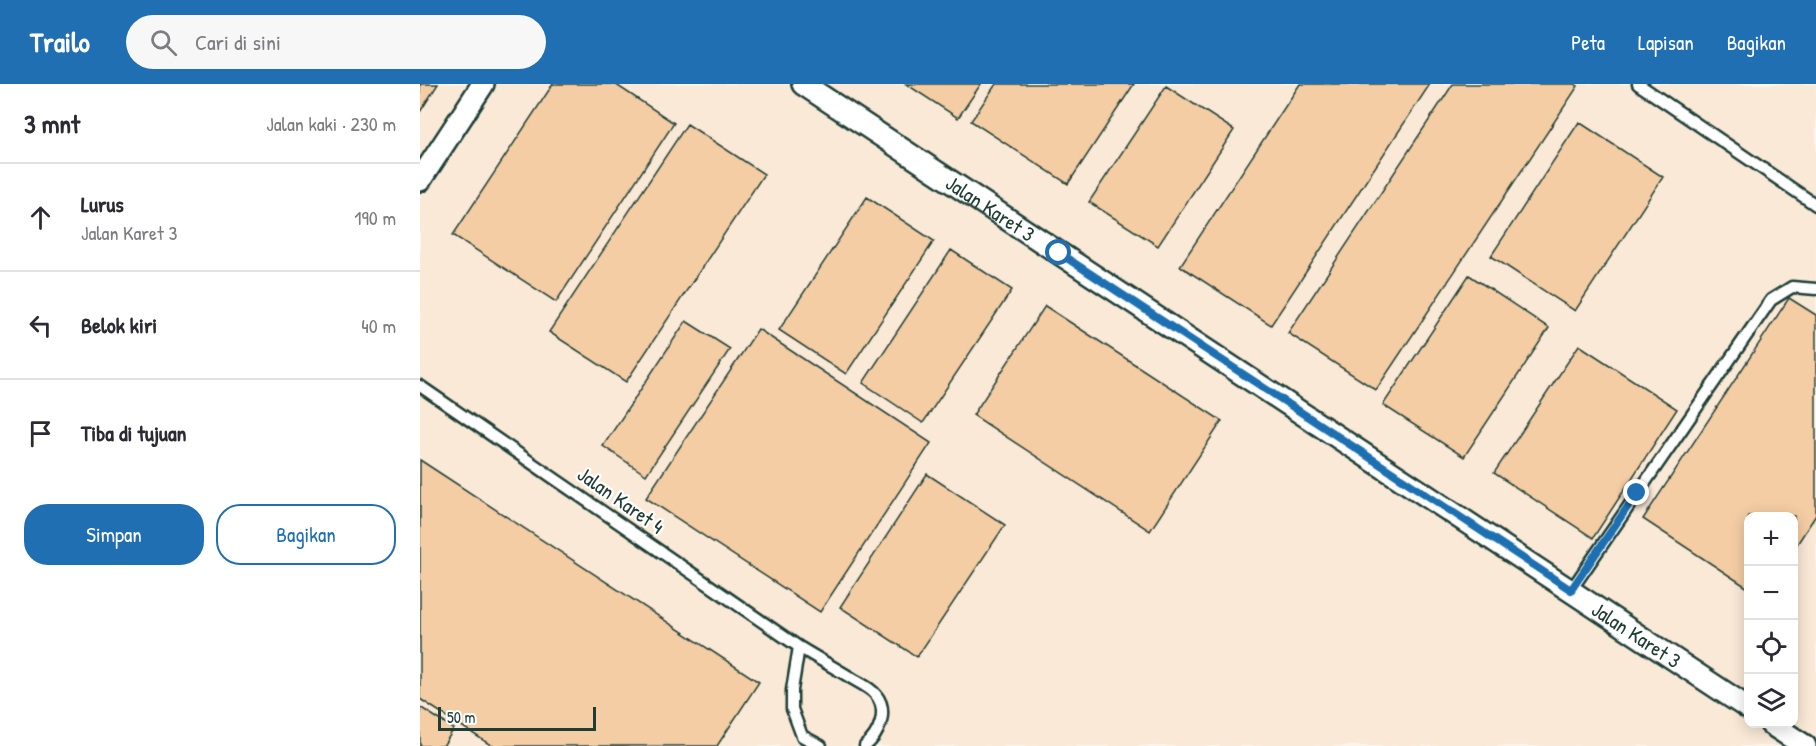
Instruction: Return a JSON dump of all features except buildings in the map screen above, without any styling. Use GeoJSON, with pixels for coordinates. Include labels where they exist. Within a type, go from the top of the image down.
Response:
{"type":"FeatureCollection","features":[{"type":"Feature","properties":{"kind":"street"},"geometry":{"type":"LineString","coordinates":[[420,180],[483,84]]}},
{"type":"Feature","properties":{"kind":"street","name":"Jalan Karet 3"},"geometry":{"type":"LineString","coordinates":[[803,84],[1744,705]]}},
{"type":"Feature","properties":{"kind":"street"},"geometry":{"type":"LineString","coordinates":[[1778,728],[1805,746]]}},
{"type":"Feature","properties":{"kind":"lane"},"geometry":{"type":"LineString","coordinates":[[1638,84],[1816,205]]}},
{"type":"Feature","properties":{"kind":"lane"},"geometry":{"type":"LineString","coordinates":[[1571,590],[1771,300],[1792,288],[1816,289]]}},
{"type":"Feature","properties":{"kind":"lane","name":"Jalan Karet 4"},"geometry":{"type":"LineString","coordinates":[[420,386],[799,647],[876,694],[882,720],[866,746]]}},
{"type":"Feature","properties":{"kind":"lane"},"geometry":{"type":"LineString","coordinates":[[799,647],[792,690],[792,709],[802,736],[821,746]]}},
{"type":"Feature","properties":{"kind":"shaded area"},"geometry":{"type":"Polygon","coordinates":[[[420,84],[1816,84],[1816,746],[420,746],[420,84]]]}},
{"type":"Feature","properties":{"kind":"route"},"geometry":{"type":"LineString","coordinates":[[1059,253],[1571,590],[1637,493]]}}]}
